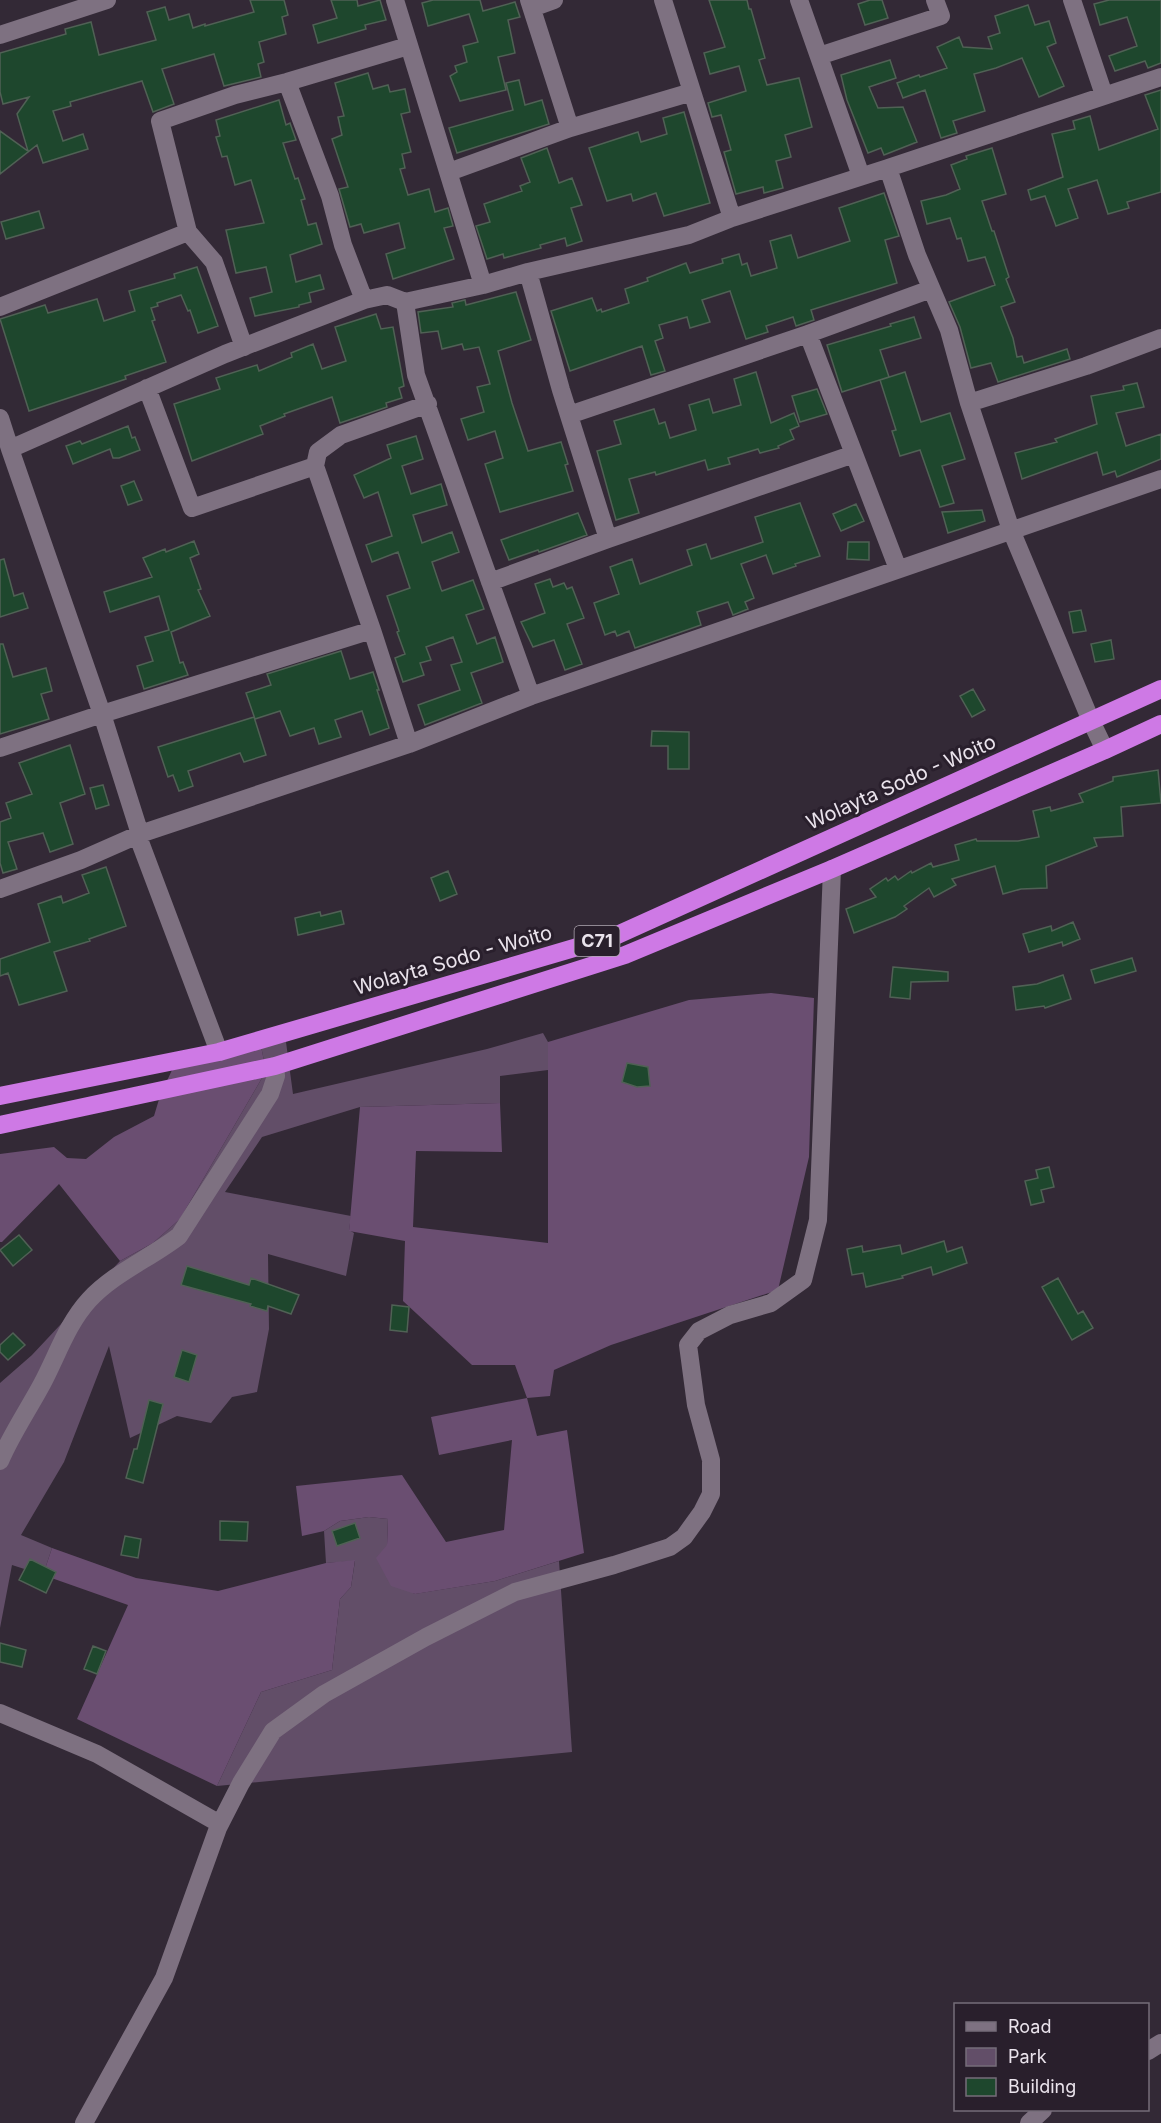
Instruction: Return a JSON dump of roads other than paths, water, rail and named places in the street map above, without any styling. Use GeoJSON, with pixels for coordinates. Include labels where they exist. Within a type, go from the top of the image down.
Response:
{"type":"FeatureCollection","features":[{"type":"Feature","properties":{"kind":"highway","name":"Wolayta Sodo - Woito"},"geometry":{"type":"LineString","coordinates":[[0,1096],[219,1052],[615,936],[1161,689]]}},
{"type":"Feature","properties":{"kind":"highway","name":"C71"},"geometry":{"type":"LineString","coordinates":[[0,1125],[275,1066],[625,955],[832,869],[1161,724]]}},
{"type":"Feature","properties":{"kind":"street"},"geometry":{"type":"LineString","coordinates":[[0,35],[107,0]]}},
{"type":"Feature","properties":{"kind":"street"},"geometry":{"type":"LineString","coordinates":[[396,0],[408,46],[483,285]]}},
{"type":"Feature","properties":{"kind":"street"},"geometry":{"type":"LineString","coordinates":[[555,0],[531,4],[570,128]]}},
{"type":"Feature","properties":{"kind":"street"},"geometry":{"type":"LineString","coordinates":[[663,0],[732,218]]}},
{"type":"Feature","properties":{"kind":"street"},"geometry":{"type":"LineString","coordinates":[[799,0],[861,176]]}},
{"type":"Feature","properties":{"kind":"street"},"geometry":{"type":"LineString","coordinates":[[819,56],[941,16],[935,0]]}},
{"type":"Feature","properties":{"kind":"street"},"geometry":{"type":"LineString","coordinates":[[1072,0],[1104,95]]}},
{"type":"Feature","properties":{"kind":"street"},"geometry":{"type":"LineString","coordinates":[[244,346],[214,262],[188,232],[160,121],[235,95],[408,46]]}},
{"type":"Feature","properties":{"kind":"street"},"geometry":{"type":"LineString","coordinates":[[10,449],[244,346],[364,300],[387,295],[405,302],[689,235],[732,218],[1161,77]]}},
{"type":"Feature","properties":{"kind":"street"},"geometry":{"type":"LineString","coordinates":[[287,82],[330,196],[343,245],[364,300]]}},
{"type":"Feature","properties":{"kind":"street"},"geometry":{"type":"LineString","coordinates":[[449,172],[570,128],[692,92]]}},
{"type":"Feature","properties":{"kind":"street"},"geometry":{"type":"LineString","coordinates":[[888,168],[917,255],[949,330],[969,402],[1011,530],[1091,722],[1105,750]]}},
{"type":"Feature","properties":{"kind":"street"},"geometry":{"type":"LineString","coordinates":[[0,307],[188,232]]}},
{"type":"Feature","properties":{"kind":"street"},"geometry":{"type":"LineString","coordinates":[[528,272],[608,539]]}},
{"type":"Feature","properties":{"kind":"street"},"geometry":{"type":"LineString","coordinates":[[569,415],[931,289]]}},
{"type":"Feature","properties":{"kind":"street"},"geometry":{"type":"LineString","coordinates":[[405,302],[416,375],[531,696]]}},
{"type":"Feature","properties":{"kind":"street"},"geometry":{"type":"LineString","coordinates":[[808,333],[898,569]]}},
{"type":"Feature","properties":{"kind":"street"},"geometry":{"type":"LineString","coordinates":[[969,402],[1086,366],[1161,338]]}},
{"type":"Feature","properties":{"kind":"street"},"geometry":{"type":"LineString","coordinates":[[147,388],[192,508],[315,466]]}},
{"type":"Feature","properties":{"kind":"street"},"geometry":{"type":"LineString","coordinates":[[409,744],[315,466],[318,452],[341,435],[428,404]]}},
{"type":"Feature","properties":{"kind":"street"},"geometry":{"type":"LineString","coordinates":[[0,418],[102,714],[140,834],[140,842],[219,1052]]}},
{"type":"Feature","properties":{"kind":"street"},"geometry":{"type":"LineString","coordinates":[[490,582],[854,454]]}},
{"type":"Feature","properties":{"kind":"street"},"geometry":{"type":"LineString","coordinates":[[0,889],[81,860],[140,834],[409,744],[531,696],[1161,479]]}},
{"type":"Feature","properties":{"kind":"street"},"geometry":{"type":"LineString","coordinates":[[0,748],[372,630]]}},
{"type":"Feature","properties":{"kind":"street"},"geometry":{"type":"LineString","coordinates":[[84,2123],[164,1978],[220,1824],[273,1731],[324,1694],[426,1637],[515,1592],[670,1547],[684,1538],[702,1512],[711,1494],[711,1460],[696,1406],[688,1346],[699,1331],[730,1315],[771,1302],[803,1280],[818,1220],[832,869]]}},
{"type":"Feature","properties":{"kind":"street"},"geometry":{"type":"LineString","coordinates":[[0,1461],[69,1329],[89,1301],[110,1282],[133,1265],[162,1249],[178,1236],[270,1094],[276,1076],[275,1066]]}},
{"type":"Feature","properties":{"kind":"street"},"geometry":{"type":"LineString","coordinates":[[0,1713],[97,1754],[220,1824]]}},
{"type":"Feature","properties":{"kind":"street"},"geometry":{"type":"LineString","coordinates":[[1029,2123],[1041,2111]]}}]}
